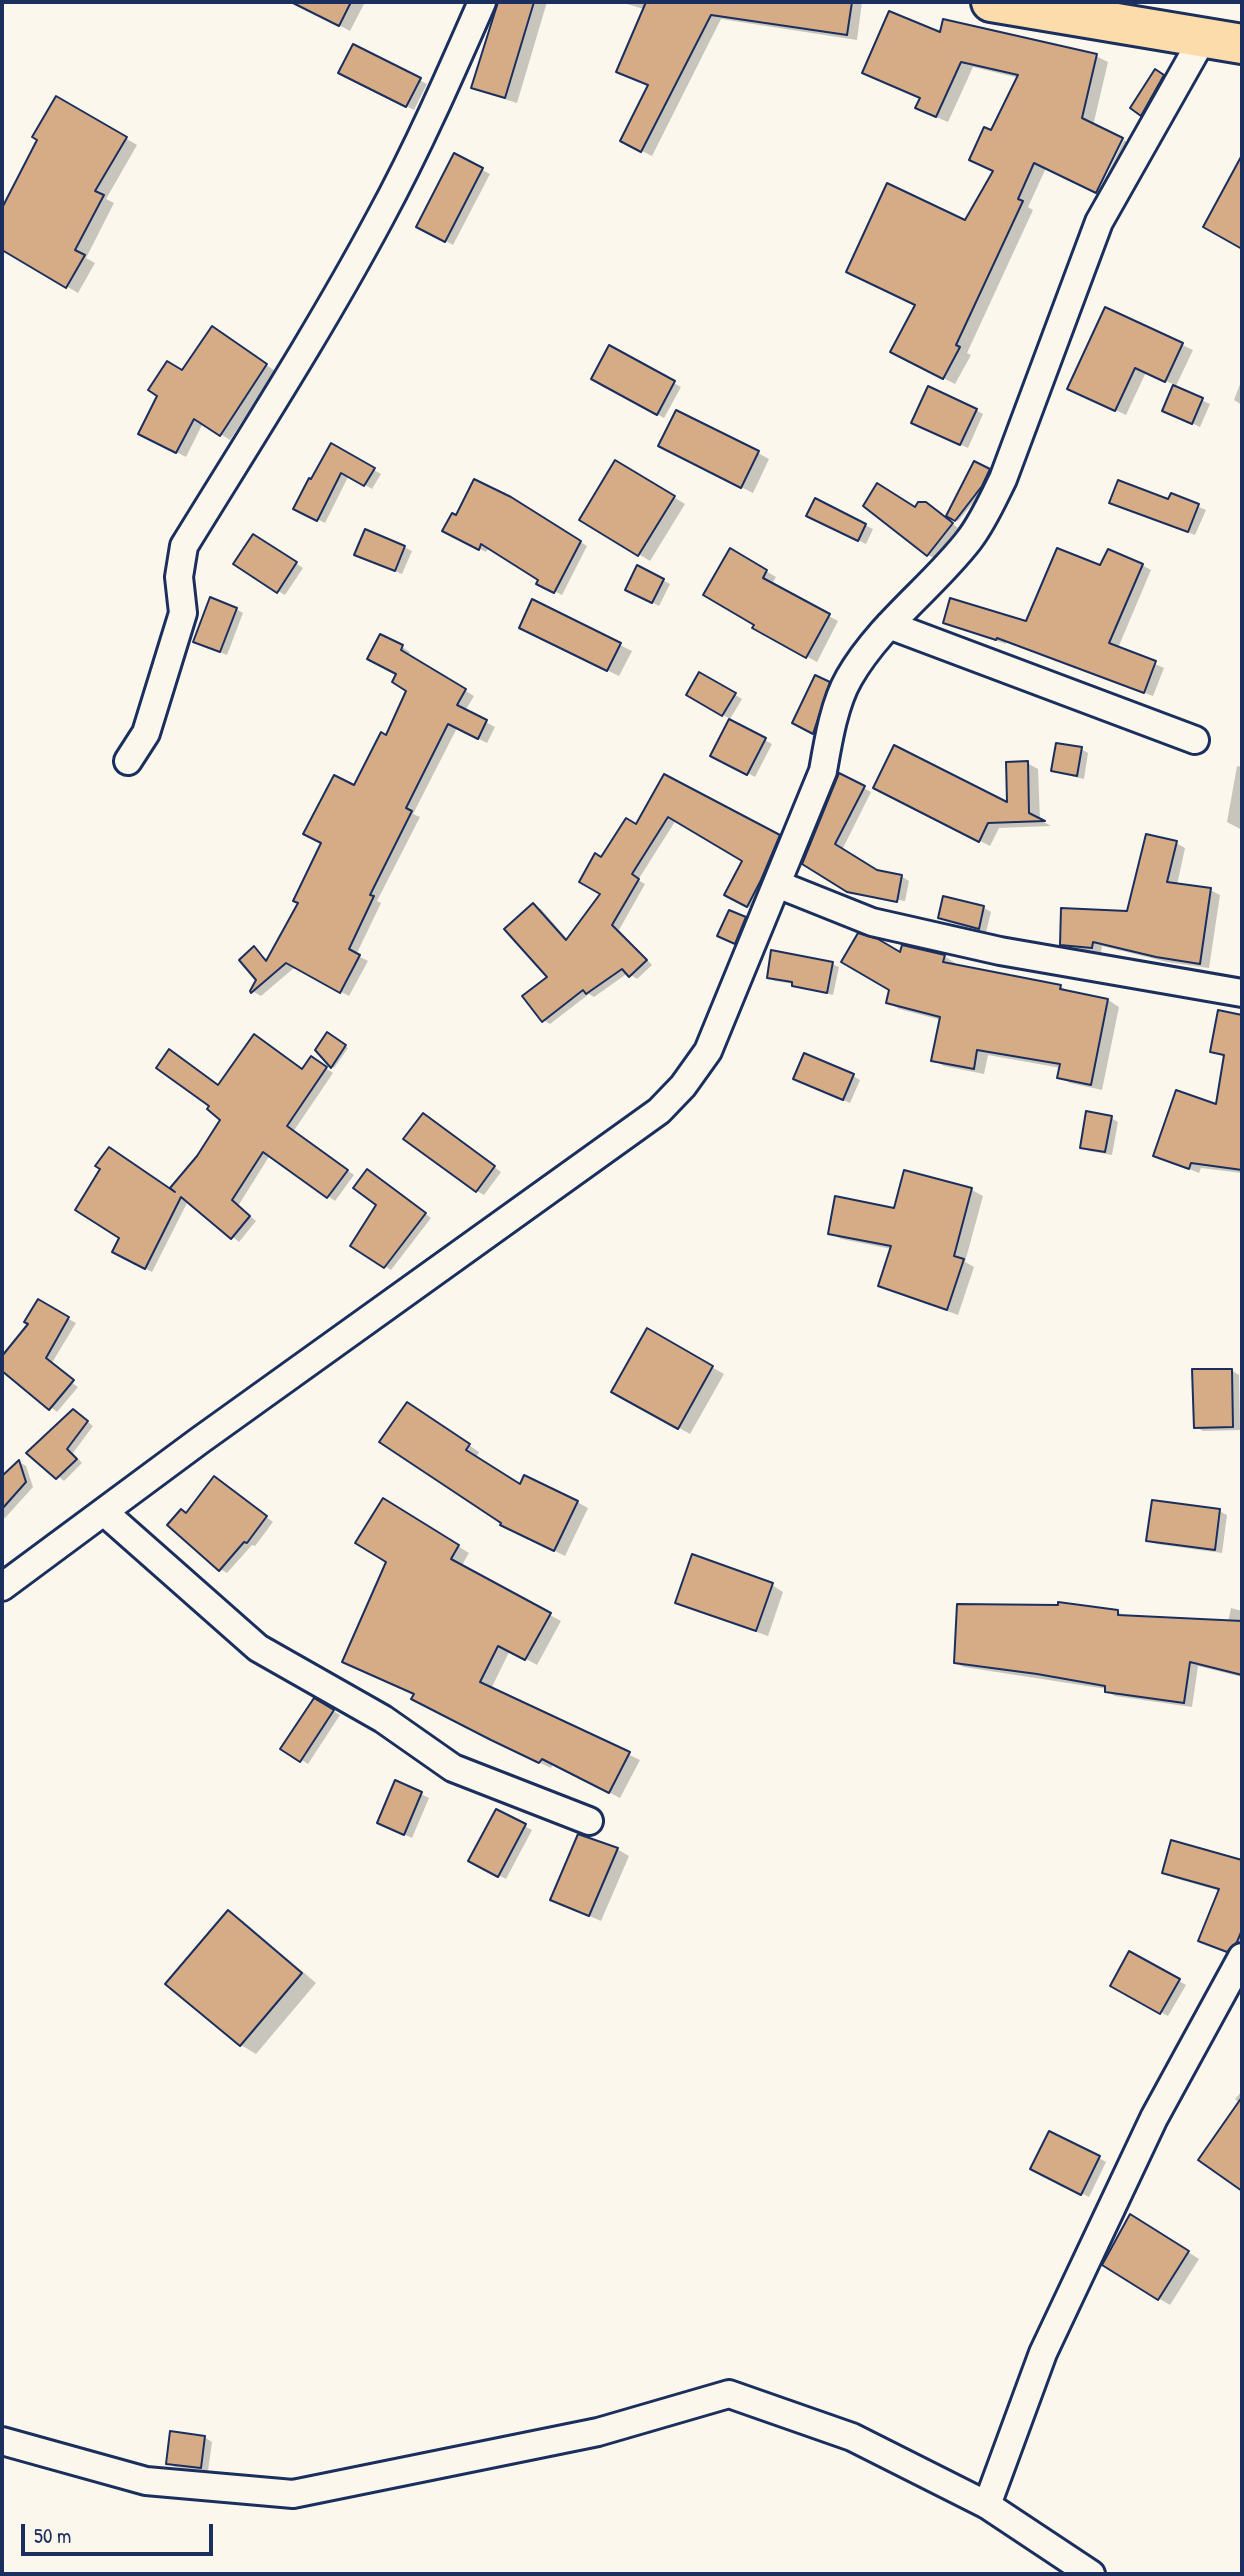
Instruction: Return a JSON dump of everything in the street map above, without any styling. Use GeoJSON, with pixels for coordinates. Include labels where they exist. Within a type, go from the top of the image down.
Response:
{"type":"FeatureCollection","features":[{"type":"Feature","properties":{"kind":"highway"},"geometry":{"type":"LineString","coordinates":[[1014,4],[1242,44]]}},
{"type":"Feature","properties":{"kind":"street"},"geometry":{"type":"LineString","coordinates":[[128,761],[146,733],[183,612],[179,577],[184,546],[319,328],[381,217],[433,114],[482,2]]}},
{"type":"Feature","properties":{"kind":"street"},"geometry":{"type":"LineString","coordinates":[[2,1587],[659,1111],[683,1086],[708,1051],[778,884],[823,771],[830,731],[848,679],[888,625],[970,539],[998,489],[1099,222],[1203,38]]}},
{"type":"Feature","properties":{"kind":"street"},"geometry":{"type":"LineString","coordinates":[[888,625],[1195,740]]}},
{"type":"Feature","properties":{"kind":"street"},"geometry":{"type":"LineString","coordinates":[[778,884],[872,922],[1000,951],[1242,993]]}},
{"type":"Feature","properties":{"kind":"street"},"geometry":{"type":"LineString","coordinates":[[104,1512],[258,1648],[383,1719],[453,1768],[589,1821]]}},
{"type":"Feature","properties":{"kind":"street"},"geometry":{"type":"LineString","coordinates":[[987,2505],[1043,2353],[1154,2118],[1242,1956]]}},
{"type":"Feature","properties":{"kind":"street"},"geometry":{"type":"LineString","coordinates":[[2,2441],[146,2480],[293,2494],[598,2432],[729,2393],[852,2437],[987,2505],[1091,2574]]}},
{"type":"Feature","properties":{"kind":"building"},"geometry":{"type":"Polygon","coordinates":[[[291,2],[351,2],[339,26],[291,2]]]}},
{"type":"Feature","properties":{"kind":"building"},"geometry":{"type":"Polygon","coordinates":[[[498,2],[534,2],[505,98],[471,88],[498,2]]]}},
{"type":"Feature","properties":{"kind":"building"},"geometry":{"type":"Polygon","coordinates":[[[646,2],[852,2],[847,35],[711,15],[641,152],[620,141],[648,85],[616,72],[646,2]]]}},
{"type":"Feature","properties":{"kind":"building"},"geometry":{"type":"Polygon","coordinates":[[[889,11],[940,32],[943,19],[1097,54],[1082,118],[1123,138],[1096,193],[1034,163],[1018,199],[1023,201],[956,345],[960,347],[943,379],[890,352],[915,305],[846,272],[887,183],[965,220],[993,171],[969,160],[984,127],[991,130],[1018,75],[961,62],[936,117],[915,108],[920,98],[862,73],[889,11]]]}},
{"type":"Feature","properties":{"kind":"building"},"geometry":{"type":"Polygon","coordinates":[[[353,44],[421,78],[406,107],[338,73],[353,44]]]}},
{"type":"Feature","properties":{"kind":"building"},"geometry":{"type":"Polygon","coordinates":[[[1155,69],[1164,75],[1141,116],[1130,108],[1155,69]]]}},
{"type":"Feature","properties":{"kind":"building"},"geometry":{"type":"Polygon","coordinates":[[[56,96],[127,137],[95,191],[104,195],[75,250],[85,255],[66,288],[2,250],[2,208],[37,140],[32,137],[56,96]]]}},
{"type":"Feature","properties":{"kind":"building"},"geometry":{"type":"Polygon","coordinates":[[[454,153],[483,168],[445,242],[416,227],[454,153]]]}},
{"type":"Feature","properties":{"kind":"building"},"geometry":{"type":"Polygon","coordinates":[[[1242,155],[1242,249],[1203,227],[1242,155]]]}},
{"type":"Feature","properties":{"kind":"building"},"geometry":{"type":"Polygon","coordinates":[[[1105,307],[1183,343],[1165,382],[1135,368],[1115,411],[1067,389],[1105,307]]]}},
{"type":"Feature","properties":{"kind":"building"},"geometry":{"type":"Polygon","coordinates":[[[212,326],[267,364],[220,436],[194,419],[176,453],[138,434],[157,396],[148,390],[167,361],[182,370],[212,326]]]}},
{"type":"Feature","properties":{"kind":"building"},"geometry":{"type":"Polygon","coordinates":[[[609,345],[675,381],[657,415],[591,379],[609,345]]]}},
{"type":"Feature","properties":{"kind":"building"},"geometry":{"type":"Polygon","coordinates":[[[1173,385],[1203,398],[1192,424],[1162,411],[1173,385]]]}},
{"type":"Feature","properties":{"kind":"building"},"geometry":{"type":"Polygon","coordinates":[[[928,386],[977,409],[960,445],[911,423],[928,386]]]}},
{"type":"Feature","properties":{"kind":"building"},"geometry":{"type":"Polygon","coordinates":[[[676,410],[759,451],[741,488],[658,446],[676,410]]]}},
{"type":"Feature","properties":{"kind":"building"},"geometry":{"type":"Polygon","coordinates":[[[331,443],[375,468],[364,486],[341,473],[317,521],[293,509],[331,443]]]}},
{"type":"Feature","properties":{"kind":"building"},"geometry":{"type":"Polygon","coordinates":[[[615,460],[675,496],[638,556],[579,520],[615,460]]]}},
{"type":"Feature","properties":{"kind":"building"},"geometry":{"type":"Polygon","coordinates":[[[974,461],[990,469],[982,486],[955,521],[946,516],[974,461]]]}},
{"type":"Feature","properties":{"kind":"building"},"geometry":{"type":"Polygon","coordinates":[[[474,479],[511,497],[581,541],[554,593],[536,584],[538,580],[481,544],[479,550],[442,531],[452,513],[456,515],[474,479]]]}},
{"type":"Feature","properties":{"kind":"building"},"geometry":{"type":"Polygon","coordinates":[[[1118,480],[1168,499],[1171,493],[1199,504],[1188,532],[1109,503],[1118,480]]]}},
{"type":"Feature","properties":{"kind":"building"},"geometry":{"type":"Polygon","coordinates":[[[877,483],[915,507],[918,502],[926,502],[953,523],[927,556],[863,506],[877,483]]]}},
{"type":"Feature","properties":{"kind":"building"},"geometry":{"type":"Polygon","coordinates":[[[815,498],[866,524],[858,541],[806,516],[815,498]]]}},
{"type":"Feature","properties":{"kind":"building"},"geometry":{"type":"Polygon","coordinates":[[[365,529],[405,546],[395,571],[354,555],[365,529]]]}},
{"type":"Feature","properties":{"kind":"building"},"geometry":{"type":"Polygon","coordinates":[[[253,534],[297,562],[277,593],[233,564],[253,534]]]}},
{"type":"Feature","properties":{"kind":"building"},"geometry":{"type":"Polygon","coordinates":[[[730,548],[767,570],[763,578],[830,614],[806,658],[752,628],[754,625],[703,595],[730,548]]]}},
{"type":"Feature","properties":{"kind":"building"},"geometry":{"type":"Polygon","coordinates":[[[1057,548],[1100,565],[1108,549],[1143,564],[1109,643],[1156,661],[1144,693],[997,638],[996,640],[943,623],[950,598],[1026,621],[1057,548]]]}},
{"type":"Feature","properties":{"kind":"building"},"geometry":{"type":"Polygon","coordinates":[[[637,565],[664,579],[652,603],[625,590],[637,565]]]}},
{"type":"Feature","properties":{"kind":"building"},"geometry":{"type":"Polygon","coordinates":[[[210,597],[237,608],[220,652],[193,642],[210,597]]]}},
{"type":"Feature","properties":{"kind":"building"},"geometry":{"type":"Polygon","coordinates":[[[532,599],[621,643],[607,671],[519,628],[532,599]]]}},
{"type":"Feature","properties":{"kind":"building"},"geometry":{"type":"Polygon","coordinates":[[[380,634],[403,645],[401,650],[466,689],[457,705],[487,720],[478,739],[448,724],[406,808],[412,811],[370,895],[374,896],[349,949],[360,955],[340,993],[286,963],[251,993],[256,980],[239,960],[254,946],[266,961],[298,903],[293,901],[321,843],[303,834],[334,775],[354,785],[381,732],[386,735],[406,691],[392,682],[396,674],[367,659],[380,634]]]}},
{"type":"Feature","properties":{"kind":"building"},"geometry":{"type":"Polygon","coordinates":[[[699,672],[736,693],[722,716],[686,695],[699,672]]]}},
{"type":"Feature","properties":{"kind":"building"},"geometry":{"type":"Polygon","coordinates":[[[815,675],[830,682],[813,734],[792,723],[815,675]]]}},
{"type":"Feature","properties":{"kind":"building"},"geometry":{"type":"Polygon","coordinates":[[[729,719],[766,738],[747,775],[710,756],[729,719]]]}},
{"type":"Feature","properties":{"kind":"building"},"geometry":{"type":"Polygon","coordinates":[[[1056,743],[1082,747],[1077,776],[1051,771],[1056,743]]]}},
{"type":"Feature","properties":{"kind":"building"},"geometry":{"type":"Polygon","coordinates":[[[894,745],[1007,802],[1006,762],[1028,761],[1029,813],[1045,821],[988,823],[979,842],[873,788],[894,745]]]}},
{"type":"Feature","properties":{"kind":"building"},"geometry":{"type":"Polygon","coordinates":[[[839,773],[865,786],[835,844],[877,870],[902,875],[897,902],[847,892],[802,864],[839,773]]]}},
{"type":"Feature","properties":{"kind":"building"},"geometry":{"type":"Polygon","coordinates":[[[664,774],[780,835],[761,880],[747,907],[724,895],[742,861],[668,817],[632,874],[639,879],[612,925],[647,960],[629,977],[622,969],[586,994],[583,990],[542,1022],[522,996],[547,977],[504,929],[533,903],[566,940],[600,894],[579,882],[595,853],[601,857],[626,818],[636,824],[664,774]]]}},
{"type":"Feature","properties":{"kind":"building"},"geometry":{"type":"Polygon","coordinates":[[[1146,834],[1177,841],[1167,882],[1211,888],[1200,964],[1093,942],[1092,948],[1060,945],[1061,908],[1127,911],[1146,834]]]}},
{"type":"Feature","properties":{"kind":"building"},"geometry":{"type":"Polygon","coordinates":[[[943,896],[984,906],[979,929],[938,918],[943,896]]]}},
{"type":"Feature","properties":{"kind":"building"},"geometry":{"type":"Polygon","coordinates":[[[729,910],[746,917],[735,944],[717,936],[729,910]]]}},
{"type":"Feature","properties":{"kind":"building"},"geometry":{"type":"Polygon","coordinates":[[[858,933],[878,939],[900,952],[902,945],[945,955],[943,962],[1061,985],[1060,989],[1108,999],[1091,1085],[1057,1078],[1060,1064],[977,1050],[974,1069],[931,1061],[940,1017],[886,1003],[889,990],[841,962],[858,933]]]}},
{"type":"Feature","properties":{"kind":"building"},"geometry":{"type":"Polygon","coordinates":[[[771,950],[833,962],[827,993],[792,986],[792,982],[767,978],[771,950]]]}},
{"type":"Feature","properties":{"kind":"building"},"geometry":{"type":"Polygon","coordinates":[[[1218,1010],[1242,1015],[1242,1170],[1191,1163],[1189,1169],[1153,1156],[1176,1090],[1216,1104],[1224,1055],[1210,1052],[1218,1010]]]}},
{"type":"Feature","properties":{"kind":"building"},"geometry":{"type":"Polygon","coordinates":[[[327,1032],[346,1045],[331,1068],[315,1050],[327,1032]]]}},
{"type":"Feature","properties":{"kind":"building"},"geometry":{"type":"Polygon","coordinates":[[[254,1034],[302,1069],[311,1056],[327,1067],[287,1126],[348,1170],[327,1198],[263,1152],[232,1200],[250,1216],[231,1239],[181,1197],[145,1269],[112,1252],[119,1238],[75,1210],[100,1169],[95,1166],[109,1147],[175,1192],[170,1188],[197,1156],[220,1120],[207,1109],[209,1106],[156,1068],[169,1049],[218,1085],[254,1034]]]}},
{"type":"Feature","properties":{"kind":"building"},"geometry":{"type":"Polygon","coordinates":[[[804,1053],[854,1074],[843,1100],[793,1079],[804,1053]]]}},
{"type":"Feature","properties":{"kind":"building"},"geometry":{"type":"Polygon","coordinates":[[[1086,1111],[1112,1116],[1105,1152],[1080,1148],[1086,1111]]]}},
{"type":"Feature","properties":{"kind":"building"},"geometry":{"type":"Polygon","coordinates":[[[423,1113],[495,1166],[476,1192],[403,1139],[423,1113]]]}},
{"type":"Feature","properties":{"kind":"building"},"geometry":{"type":"Polygon","coordinates":[[[367,1169],[426,1213],[384,1268],[350,1246],[376,1205],[353,1188],[367,1169]]]}},
{"type":"Feature","properties":{"kind":"building"},"geometry":{"type":"Polygon","coordinates":[[[904,1170],[972,1188],[954,1256],[964,1259],[947,1310],[878,1286],[891,1246],[828,1234],[835,1196],[894,1208],[904,1170]]]}},
{"type":"Feature","properties":{"kind":"building"},"geometry":{"type":"Polygon","coordinates":[[[38,1299],[69,1317],[46,1358],[74,1380],[49,1410],[2,1371],[2,1356],[28,1324],[24,1322],[38,1299]]]}},
{"type":"Feature","properties":{"kind":"building"},"geometry":{"type":"Polygon","coordinates":[[[647,1328],[713,1366],[678,1429],[611,1392],[647,1328]]]}},
{"type":"Feature","properties":{"kind":"building"},"geometry":{"type":"Polygon","coordinates":[[[1192,1369],[1232,1369],[1233,1427],[1194,1428],[1192,1369]]]}},
{"type":"Feature","properties":{"kind":"building"},"geometry":{"type":"Polygon","coordinates":[[[407,1402],[470,1444],[466,1450],[520,1484],[524,1475],[578,1501],[554,1551],[500,1525],[501,1523],[379,1442],[407,1402]]]}},
{"type":"Feature","properties":{"kind":"building"},"geometry":{"type":"Polygon","coordinates":[[[73,1409],[88,1421],[67,1449],[77,1459],[56,1479],[26,1453],[73,1409]]]}},
{"type":"Feature","properties":{"kind":"building"},"geometry":{"type":"Polygon","coordinates":[[[19,1460],[26,1482],[2,1509],[2,1476],[19,1460]]]}},
{"type":"Feature","properties":{"kind":"building"},"geometry":{"type":"Polygon","coordinates":[[[214,1476],[267,1516],[247,1543],[244,1542],[219,1571],[167,1525],[181,1509],[186,1513],[214,1476]]]}},
{"type":"Feature","properties":{"kind":"building"},"geometry":{"type":"Polygon","coordinates":[[[383,1498],[459,1545],[451,1559],[551,1613],[525,1660],[498,1646],[480,1682],[630,1752],[609,1793],[542,1759],[539,1763],[491,1740],[411,1699],[414,1694],[342,1662],[386,1562],[355,1543],[383,1498]]]}},
{"type":"Feature","properties":{"kind":"building"},"geometry":{"type":"Polygon","coordinates":[[[1152,1500],[1220,1509],[1215,1550],[1146,1541],[1152,1500]]]}},
{"type":"Feature","properties":{"kind":"building"},"geometry":{"type":"Polygon","coordinates":[[[692,1554],[773,1583],[756,1631],[675,1603],[692,1554]]]}},
{"type":"Feature","properties":{"kind":"building"},"geometry":{"type":"Polygon","coordinates":[[[1058,1602],[1118,1610],[1118,1615],[1242,1621],[1242,1675],[1190,1662],[1184,1703],[1105,1692],[1105,1686],[1037,1674],[954,1663],[957,1604],[1058,1605],[1058,1602]]]}},
{"type":"Feature","properties":{"kind":"building"},"geometry":{"type":"Polygon","coordinates":[[[314,1698],[334,1710],[300,1762],[280,1749],[314,1698]]]}},
{"type":"Feature","properties":{"kind":"building"},"geometry":{"type":"Polygon","coordinates":[[[395,1780],[422,1792],[404,1835],[377,1823],[395,1780]]]}},
{"type":"Feature","properties":{"kind":"building"},"geometry":{"type":"Polygon","coordinates":[[[496,1809],[526,1824],[498,1877],[468,1861],[496,1809]]]}},
{"type":"Feature","properties":{"kind":"building"},"geometry":{"type":"Polygon","coordinates":[[[578,1834],[618,1848],[589,1916],[550,1900],[578,1834]]]}},
{"type":"Feature","properties":{"kind":"building"},"geometry":{"type":"Polygon","coordinates":[[[1171,1840],[1242,1860],[1242,1930],[1237,1942],[1227,1952],[1198,1941],[1219,1889],[1162,1873],[1171,1840]]]}},
{"type":"Feature","properties":{"kind":"building"},"geometry":{"type":"Polygon","coordinates":[[[228,1910],[302,1973],[240,2046],[165,1984],[228,1910]]]}},
{"type":"Feature","properties":{"kind":"building"},"geometry":{"type":"Polygon","coordinates":[[[1129,1951],[1180,1979],[1160,2014],[1110,1986],[1129,1951]]]}},
{"type":"Feature","properties":{"kind":"building"},"geometry":{"type":"Polygon","coordinates":[[[1242,2097],[1242,2191],[1198,2160],[1242,2097]]]}},
{"type":"Feature","properties":{"kind":"building"},"geometry":{"type":"Polygon","coordinates":[[[1049,2131],[1100,2156],[1081,2195],[1030,2169],[1049,2131]]]}},
{"type":"Feature","properties":{"kind":"building"},"geometry":{"type":"Polygon","coordinates":[[[1130,2214],[1189,2251],[1158,2300],[1102,2265],[1130,2214]]]}},
{"type":"Feature","properties":{"kind":"building"},"geometry":{"type":"Polygon","coordinates":[[[170,2431],[205,2436],[201,2468],[166,2464],[170,2431]]]}}]}
